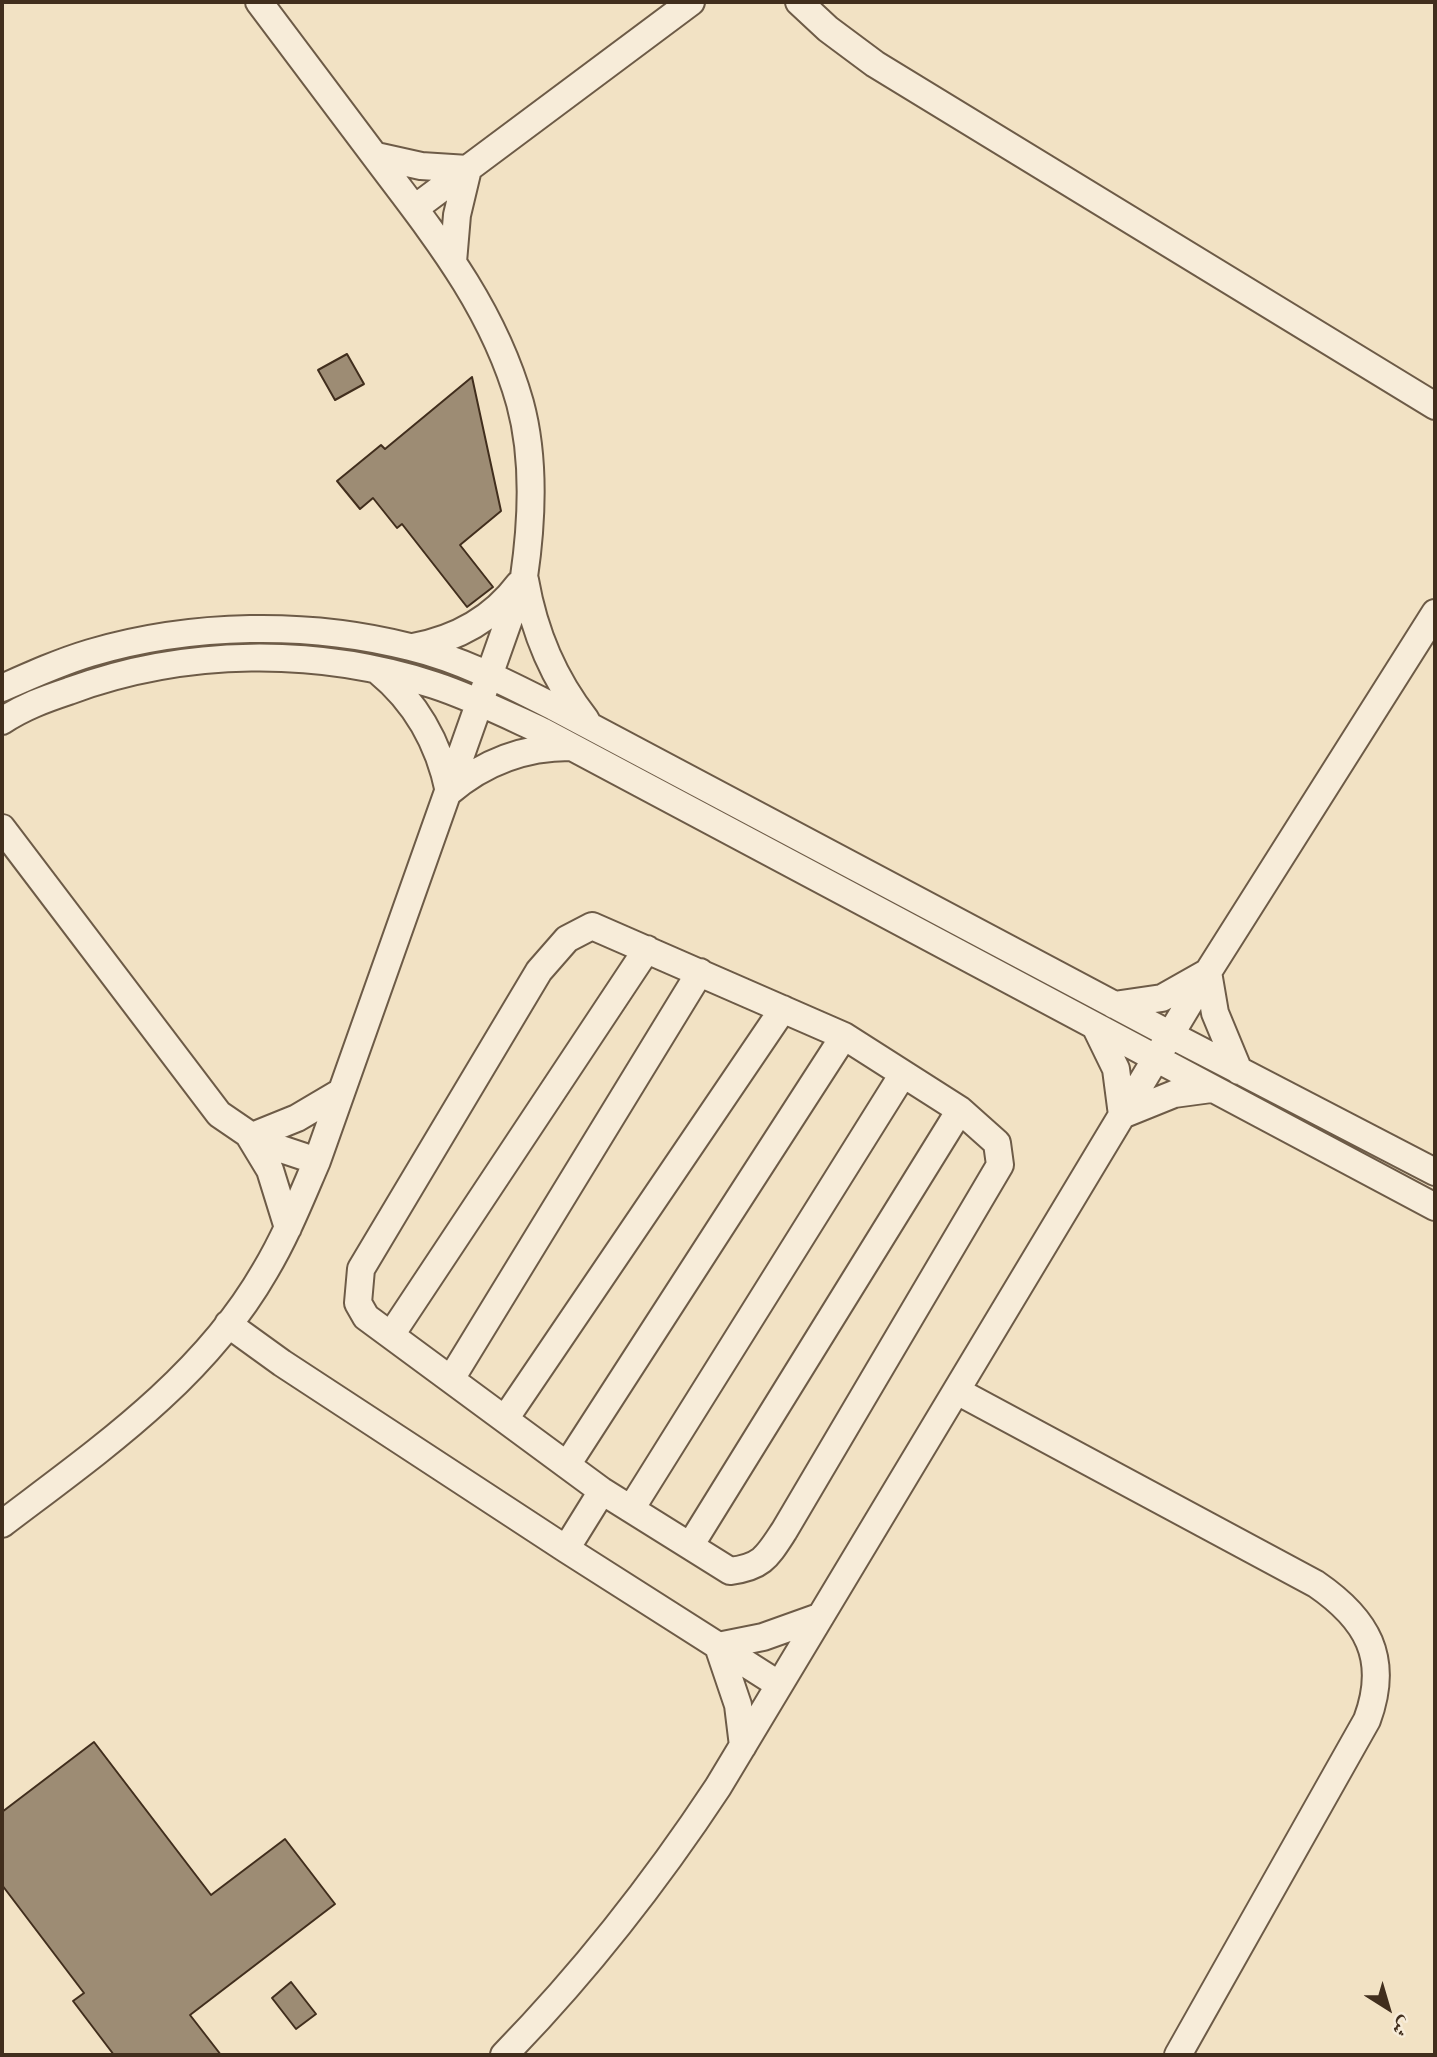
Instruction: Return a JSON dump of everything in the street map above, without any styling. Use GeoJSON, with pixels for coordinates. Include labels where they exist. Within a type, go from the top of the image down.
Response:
{"type":"FeatureCollection","features":[{"type":"Feature","properties":{"kind":"lane"},"geometry":{"type":"LineString","coordinates":[[2,1524],[130,1427],[169,1391],[228,1324],[264,1273],[288,1228],[317,1161],[480,703],[492,676],[524,577],[530,510],[520,406],[503,353],[485,312],[415,208],[259,2]]}},
{"type":"Feature","properties":{"kind":"lane"},"geometry":{"type":"LineString","coordinates":[[415,208],[691,2]]}},
{"type":"Feature","properties":{"kind":"lane"},"geometry":{"type":"LineString","coordinates":[[798,3],[836,36],[876,64],[1435,406]]}},
{"type":"Feature","properties":{"kind":"lane"},"geometry":{"type":"LineString","coordinates":[[376,156],[421,166],[468,169]]}},
{"type":"Feature","properties":{"kind":"lane"},"geometry":{"type":"LineString","coordinates":[[453,262],[457,215],[468,169]]}},
{"type":"Feature","properties":{"kind":"lane"},"geometry":{"type":"LineString","coordinates":[[413,648],[450,638],[476,625],[499,607],[524,577]]}},
{"type":"Feature","properties":{"kind":"lane"},"geometry":{"type":"LineString","coordinates":[[524,577],[542,646],[564,688],[592,727]]}},
{"type":"Feature","properties":{"kind":"lane"},"geometry":{"type":"LineString","coordinates":[[504,2055],[574,1980],[650,1886],[743,1746],[1208,972],[1435,613]]}},
{"type":"Feature","properties":{"kind":"lane"},"geometry":{"type":"LineString","coordinates":[[2,688],[91,653],[129,644],[205,633],[275,629],[353,635],[413,648],[492,676],[592,727],[1239,1071],[1435,1172]]}},
{"type":"Feature","properties":{"kind":"lane"},"geometry":{"type":"LineString","coordinates":[[2,732],[12,714],[113,675],[182,662],[284,657],[338,662],[435,685],[573,747],[1435,1207]]}},
{"type":"Feature","properties":{"kind":"lane"},"geometry":{"type":"LineString","coordinates":[[377,670],[419,715],[439,752],[449,792]]}},
{"type":"Feature","properties":{"kind":"lane"},"geometry":{"type":"LineString","coordinates":[[449,792],[475,772],[504,758],[538,749],[573,747]]}},
{"type":"Feature","properties":{"kind":"lane"},"geometry":{"type":"LineString","coordinates":[[4,826],[206,1099],[226,1120],[250,1137],[317,1161]]}},
{"type":"Feature","properties":{"kind":"lane"},"geometry":{"type":"LineString","coordinates":[[592,926],[647,949],[844,1036],[960,1110],[996,1143],[1000,1165],[784,1531],[768,1555],[752,1568],[730,1571],[602,1491],[366,1317],[358,1303],[361,1269],[539,971],[567,939],[592,926]]}},
{"type":"Feature","properties":{"kind":"lane"},"geometry":{"type":"LineString","coordinates":[[391,1335],[647,949]]}},
{"type":"Feature","properties":{"kind":"lane"},"geometry":{"type":"LineString","coordinates":[[451,1380],[701,972]]}},
{"type":"Feature","properties":{"kind":"lane"},"geometry":{"type":"LineString","coordinates":[[1114,1005],[1162,998],[1208,972]]}},
{"type":"Feature","properties":{"kind":"lane"},"geometry":{"type":"LineString","coordinates":[[1208,972],[1215,1013],[1239,1071]]}},
{"type":"Feature","properties":{"kind":"lane"},"geometry":{"type":"LineString","coordinates":[[505,1419],[783,1009]]}},
{"type":"Feature","properties":{"kind":"lane"},"geometry":{"type":"LineString","coordinates":[[1096,1028],[1116,1069],[1122,1115]]}},
{"type":"Feature","properties":{"kind":"lane"},"geometry":{"type":"LineString","coordinates":[[567,1465],[844,1036]]}},
{"type":"Feature","properties":{"kind":"lane"},"geometry":{"type":"LineString","coordinates":[[631,1509],[903,1074]]}},
{"type":"Feature","properties":{"kind":"lane"},"geometry":{"type":"LineString","coordinates":[[1122,1115],[1156,1099],[1211,1089]]}},
{"type":"Feature","properties":{"kind":"lane"},"geometry":{"type":"LineString","coordinates":[[250,1137],[297,1118],[341,1093]]}},
{"type":"Feature","properties":{"kind":"lane"},"geometry":{"type":"LineString","coordinates":[[690,1546],[960,1110]]}},
{"type":"Feature","properties":{"kind":"lane"},"geometry":{"type":"LineString","coordinates":[[250,1137],[274,1178],[288,1228]]}},
{"type":"Feature","properties":{"kind":"lane"},"geometry":{"type":"LineString","coordinates":[[228,1324],[282,1363],[566,1549],[778,1684]]}},
{"type":"Feature","properties":{"kind":"lane"},"geometry":{"type":"LineString","coordinates":[[957,1391],[1316,1584],[1345,1604],[1362,1627],[1372,1647],[1377,1672],[1376,1695],[1367,1720],[1178,2055]]}},
{"type":"Feature","properties":{"kind":"lane"},"geometry":{"type":"LineString","coordinates":[[566,1549],[602,1491]]}},
{"type":"Feature","properties":{"kind":"lane"},"geometry":{"type":"LineString","coordinates":[[718,1646],[763,1637],[819,1617]]}},
{"type":"Feature","properties":{"kind":"lane"},"geometry":{"type":"LineString","coordinates":[[718,1646],[738,1705],[743,1746]]}},
{"type":"Feature","properties":{"kind":"building"},"geometry":{"type":"Polygon","coordinates":[[[347,354],[364,384],[335,400],[318,370],[347,354]]]}},
{"type":"Feature","properties":{"kind":"building"},"geometry":{"type":"Polygon","coordinates":[[[472,377],[501,511],[460,545],[493,587],[467,607],[402,524],[397,528],[373,498],[360,509],[337,481],[381,445],[385,449],[472,377]]]}},
{"type":"Feature","properties":{"kind":"building"},"geometry":{"type":"Polygon","coordinates":[[[94,1742],[211,1895],[285,1839],[335,1904],[190,2015],[221,2055],[114,2055],[73,2001],[84,1993],[2,1885],[2,1812],[94,1742]]]}},
{"type":"Feature","properties":{"kind":"building"},"geometry":{"type":"Polygon","coordinates":[[[291,1982],[316,2014],[296,2029],[272,1998],[291,1982]]]}}]}
